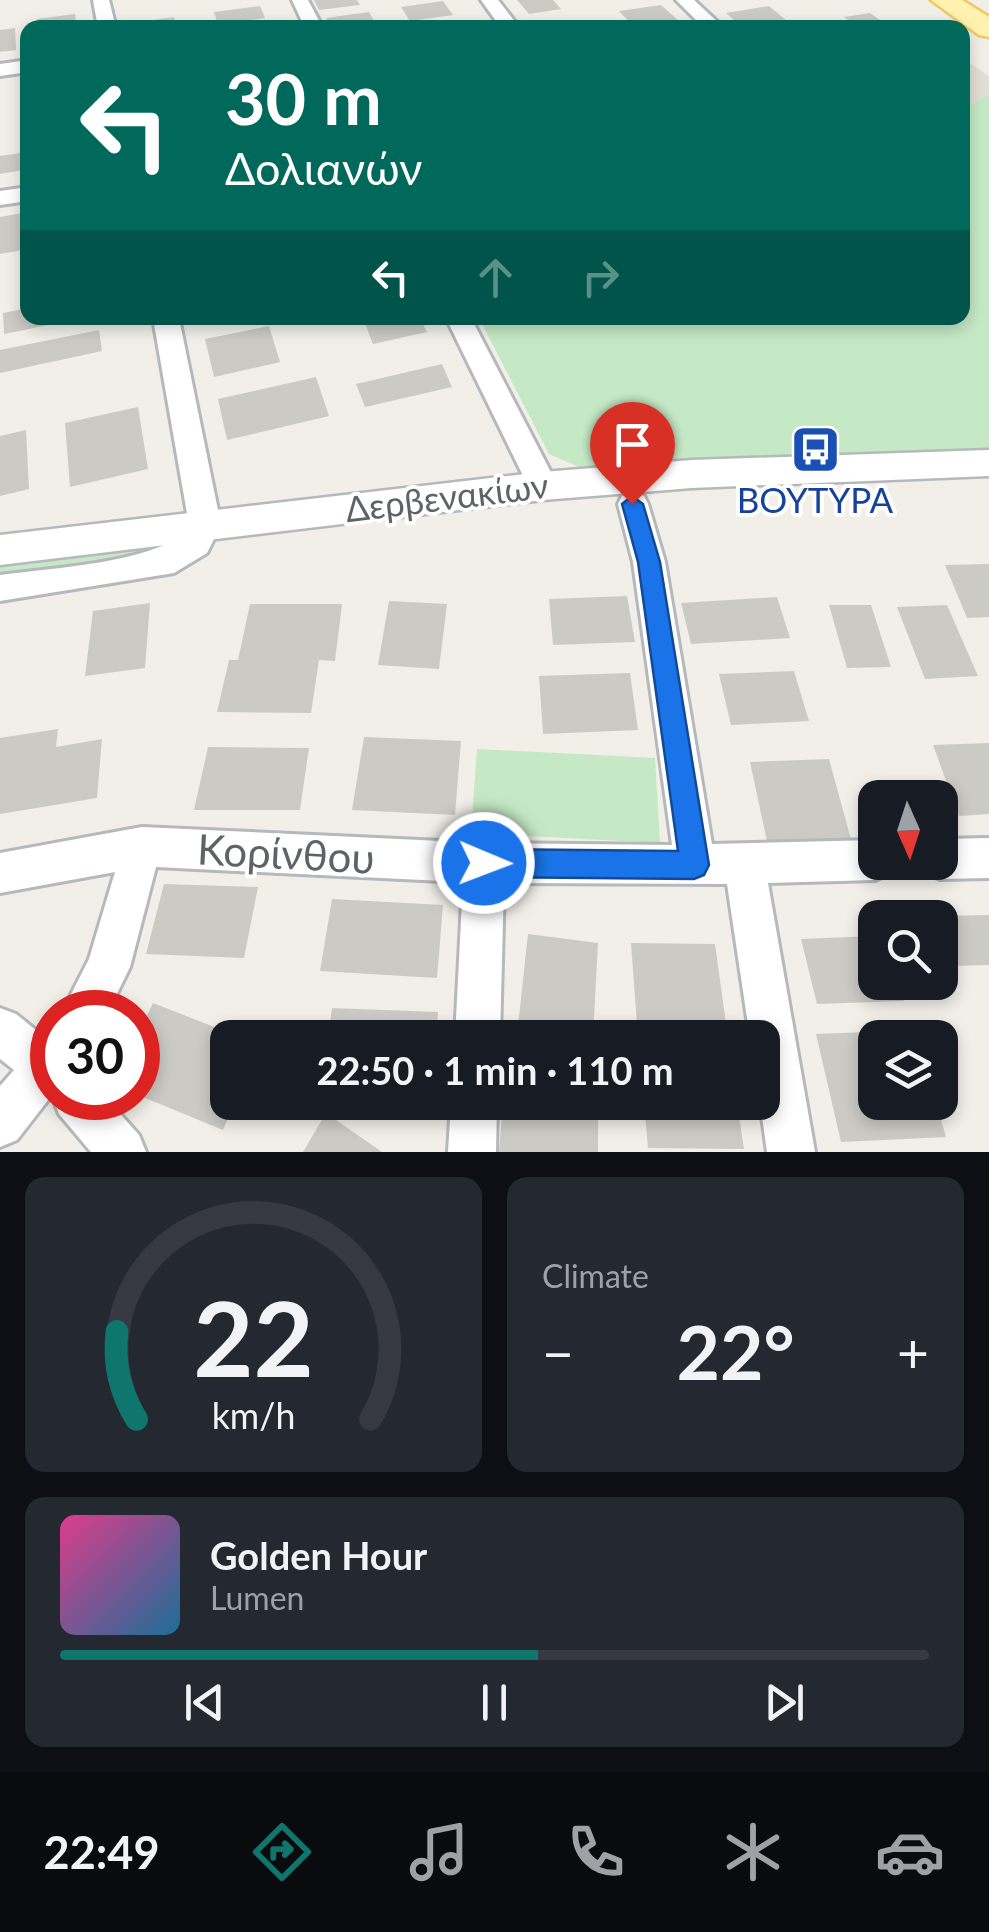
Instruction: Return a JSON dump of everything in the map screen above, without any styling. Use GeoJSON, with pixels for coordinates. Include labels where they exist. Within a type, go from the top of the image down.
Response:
{"type":"FeatureCollection","features":[{"type":"Feature","properties":{"kind":"main road"},"geometry":{"type":"LineString","coordinates":[[931,5],[967,20]]}},
{"type":"Feature","properties":{"kind":"street"},"geometry":{"type":"LineString","coordinates":[[489,0],[505,20]]}},
{"type":"Feature","properties":{"kind":"street"},"geometry":{"type":"LineString","coordinates":[[684,0],[706,20]]}},
{"type":"Feature","properties":{"kind":"street"},"geometry":{"type":"LineString","coordinates":[[0,588],[163,564],[196,544],[205,526],[167,325]]}},
{"type":"Feature","properties":{"kind":"street"},"geometry":{"type":"LineString","coordinates":[[462,325],[542,486]]}},
{"type":"Feature","properties":{"kind":"street","name":"Δερβενακίων"},"geometry":{"type":"LineString","coordinates":[[0,550],[542,486],[692,474],[989,463]]}},
{"type":"Feature","properties":{"kind":"street"},"geometry":{"type":"LineString","coordinates":[[632,504],[649,562],[694,865]]}},
{"type":"Feature","properties":{"kind":"street"},"geometry":{"type":"LineString","coordinates":[[96,990],[108,968],[142,847]]}},
{"type":"Feature","properties":{"kind":"street","name":"Κορίνθου"},"geometry":{"type":"LineString","coordinates":[[0,874],[142,847],[484,863],[694,865],[858,861]]}},
{"type":"Feature","properties":{"kind":"street"},"geometry":{"type":"LineString","coordinates":[[958,859],[989,858]]}},
{"type":"Feature","properties":{"kind":"street"},"geometry":{"type":"LineString","coordinates":[[478,1020],[484,863]]}},
{"type":"Feature","properties":{"kind":"street"},"geometry":{"type":"LineString","coordinates":[[744,864],[791,1152]]}},
{"type":"Feature","properties":{"kind":"street"},"geometry":{"type":"LineString","coordinates":[[0,1030],[30,1053]]}},
{"type":"Feature","properties":{"kind":"street"},"geometry":{"type":"LineString","coordinates":[[0,1123],[30,1097]]}},
{"type":"Feature","properties":{"kind":"street"},"geometry":{"type":"LineString","coordinates":[[95,1120],[122,1152]]}},
{"type":"Feature","properties":{"kind":"street"},"geometry":{"type":"LineString","coordinates":[[472,1152],[473,1120]]}},
{"type":"Feature","properties":{"kind":"shaded area"},"geometry":{"type":"Polygon","coordinates":[[[970,63],[989,76],[989,94],[970,105],[970,63]]]}},
{"type":"Feature","properties":{"kind":"green space"},"geometry":{"type":"Polygon","coordinates":[[[989,94],[989,448],[579,467],[549,454],[483,325],[970,325],[970,105],[989,94]]]}},
{"type":"Feature","properties":{"kind":"green space"},"geometry":{"type":"Polygon","coordinates":[[[150,542],[148,551],[0,575],[0,563],[150,542]]]}},
{"type":"Feature","properties":{"kind":"green space"},"geometry":{"type":"Polygon","coordinates":[[[477,749],[655,758],[660,843],[471,833],[477,749]]]}},
{"type":"Feature","properties":{"kind":"building"},"geometry":{"type":"Polygon","coordinates":[[[314,0],[357,0],[360,5],[319,10],[314,0]]]}},
{"type":"Feature","properties":{"kind":"building"},"geometry":{"type":"Polygon","coordinates":[[[517,0],[553,0],[561,9],[529,14],[517,0]]]}},
{"type":"Feature","properties":{"kind":"building"},"geometry":{"type":"Polygon","coordinates":[[[443,1],[453,15],[409,20],[401,7],[443,1]]]}},
{"type":"Feature","properties":{"kind":"building"},"geometry":{"type":"Polygon","coordinates":[[[661,5],[678,20],[627,20],[619,11],[661,5]]]}},
{"type":"Feature","properties":{"kind":"building"},"geometry":{"type":"Polygon","coordinates":[[[260,6],[265,18],[216,20],[214,12],[260,6]]]}},
{"type":"Feature","properties":{"kind":"building"},"geometry":{"type":"Polygon","coordinates":[[[769,6],[786,20],[734,20],[726,13],[769,6]]]}},
{"type":"Feature","properties":{"kind":"building"},"geometry":{"type":"Polygon","coordinates":[[[369,12],[374,20],[327,20],[369,12]]]}},
{"type":"Feature","properties":{"kind":"building"},"geometry":{"type":"Polygon","coordinates":[[[870,13],[880,20],[848,20],[844,17],[870,13]]]}},
{"type":"Feature","properties":{"kind":"building"},"geometry":{"type":"Polygon","coordinates":[[[75,14],[76,20],[37,20],[75,14]]]}},
{"type":"Feature","properties":{"kind":"building"},"geometry":{"type":"Polygon","coordinates":[[[15,28],[16,50],[0,52],[0,30],[15,28]]]}},
{"type":"Feature","properties":{"kind":"building"},"geometry":{"type":"Polygon","coordinates":[[[20,153],[20,170],[0,174],[0,156],[20,153]]]}},
{"type":"Feature","properties":{"kind":"building"},"geometry":{"type":"Polygon","coordinates":[[[20,213],[20,250],[0,254],[0,217],[20,213]]]}},
{"type":"Feature","properties":{"kind":"building"},"geometry":{"type":"Polygon","coordinates":[[[20,310],[20,325],[48,325],[4,334],[3,313],[20,310]]]}},
{"type":"Feature","properties":{"kind":"building"},"geometry":{"type":"Polygon","coordinates":[[[366,325],[424,325],[427,332],[373,344],[366,325]]]}},
{"type":"Feature","properties":{"kind":"building"},"geometry":{"type":"Polygon","coordinates":[[[269,326],[280,362],[214,377],[205,339],[269,326]]]}},
{"type":"Feature","properties":{"kind":"building"},"geometry":{"type":"Polygon","coordinates":[[[99,330],[102,351],[0,373],[0,350],[99,330]]]}},
{"type":"Feature","properties":{"kind":"building"},"geometry":{"type":"Polygon","coordinates":[[[442,364],[452,387],[365,407],[356,384],[442,364]]]}},
{"type":"Feature","properties":{"kind":"building"},"geometry":{"type":"Polygon","coordinates":[[[316,377],[329,416],[227,440],[218,399],[316,377]]]}},
{"type":"Feature","properties":{"kind":"building"},"geometry":{"type":"Polygon","coordinates":[[[138,407],[148,469],[70,487],[65,423],[138,407]]]}},
{"type":"Feature","properties":{"kind":"building"},"geometry":{"type":"Polygon","coordinates":[[[26,430],[29,489],[0,496],[0,436],[26,430]]]}},
{"type":"Feature","properties":{"kind":"building"},"geometry":{"type":"Polygon","coordinates":[[[989,564],[989,617],[967,618],[945,565],[989,564]]]}},
{"type":"Feature","properties":{"kind":"building"},"geometry":{"type":"Polygon","coordinates":[[[627,596],[635,642],[553,645],[549,599],[627,596]]]}},
{"type":"Feature","properties":{"kind":"building"},"geometry":{"type":"Polygon","coordinates":[[[777,597],[790,638],[691,644],[681,603],[777,597]]]}},
{"type":"Feature","properties":{"kind":"building"},"geometry":{"type":"Polygon","coordinates":[[[389,601],[447,604],[439,669],[378,665],[389,601]]]}},
{"type":"Feature","properties":{"kind":"building"},"geometry":{"type":"Polygon","coordinates":[[[150,603],[145,668],[85,676],[93,611],[150,603]]]}},
{"type":"Feature","properties":{"kind":"building"},"geometry":{"type":"Polygon","coordinates":[[[250,604],[342,604],[335,661],[319,660],[311,713],[217,712],[229,660],[238,660],[250,604]]]}},
{"type":"Feature","properties":{"kind":"building"},"geometry":{"type":"Polygon","coordinates":[[[829,605],[871,605],[891,667],[847,668],[829,605]]]}},
{"type":"Feature","properties":{"kind":"building"},"geometry":{"type":"Polygon","coordinates":[[[947,605],[978,676],[925,679],[897,607],[947,605]]]}},
{"type":"Feature","properties":{"kind":"building"},"geometry":{"type":"Polygon","coordinates":[[[794,671],[809,721],[731,725],[719,674],[794,671]]]}},
{"type":"Feature","properties":{"kind":"building"},"geometry":{"type":"Polygon","coordinates":[[[630,673],[638,730],[543,734],[539,676],[630,673]]]}},
{"type":"Feature","properties":{"kind":"building"},"geometry":{"type":"Polygon","coordinates":[[[58,729],[56,747],[102,739],[97,798],[0,814],[0,738],[58,729]]]}},
{"type":"Feature","properties":{"kind":"building"},"geometry":{"type":"Polygon","coordinates":[[[364,737],[461,741],[455,815],[352,810],[364,737]]]}},
{"type":"Feature","properties":{"kind":"building"},"geometry":{"type":"Polygon","coordinates":[[[989,743],[989,814],[959,816],[958,780],[946,780],[933,745],[989,743]]]}},
{"type":"Feature","properties":{"kind":"building"},"geometry":{"type":"Polygon","coordinates":[[[208,747],[309,748],[300,810],[194,810],[208,747]]]}},
{"type":"Feature","properties":{"kind":"building"},"geometry":{"type":"Polygon","coordinates":[[[829,759],[852,843],[768,846],[750,762],[829,759]]]}},
{"type":"Feature","properties":{"kind":"building"},"geometry":{"type":"Polygon","coordinates":[[[164,884],[258,887],[244,958],[146,954],[164,884]]]}},
{"type":"Feature","properties":{"kind":"building"},"geometry":{"type":"Polygon","coordinates":[[[332,899],[443,905],[437,978],[320,971],[332,899]]]}},
{"type":"Feature","properties":{"kind":"building"},"geometry":{"type":"Polygon","coordinates":[[[989,915],[989,965],[958,966],[958,916],[989,915]]]}},
{"type":"Feature","properties":{"kind":"building"},"geometry":{"type":"Polygon","coordinates":[[[528,934],[598,943],[594,1020],[519,1020],[528,934]]]}},
{"type":"Feature","properties":{"kind":"building"},"geometry":{"type":"Polygon","coordinates":[[[858,937],[858,1000],[904,1001],[817,1004],[801,939],[858,937]]]}},
{"type":"Feature","properties":{"kind":"building"},"geometry":{"type":"Polygon","coordinates":[[[631,943],[715,944],[726,1020],[637,1020],[631,943]]]}},
{"type":"Feature","properties":{"kind":"building"},"geometry":{"type":"Polygon","coordinates":[[[160,1006],[210,1025],[210,1120],[227,1120],[223,1130],[160,1104],[160,1006]]]}},
{"type":"Feature","properties":{"kind":"building"},"geometry":{"type":"Polygon","coordinates":[[[332,1008],[438,1012],[437,1020],[330,1020],[332,1008]]]}},
{"type":"Feature","properties":{"kind":"building"},"geometry":{"type":"Polygon","coordinates":[[[858,1032],[858,1120],[941,1120],[946,1137],[841,1142],[816,1034],[858,1032]]]}},
{"type":"Feature","properties":{"kind":"building"},"geometry":{"type":"Polygon","coordinates":[[[322,1120],[336,1120],[382,1152],[303,1152],[322,1120]]]}},
{"type":"Feature","properties":{"kind":"building"},"geometry":{"type":"Polygon","coordinates":[[[502,1120],[598,1120],[598,1152],[499,1152],[502,1120]]]}},
{"type":"Feature","properties":{"kind":"building"},"geometry":{"type":"Polygon","coordinates":[[[646,1120],[740,1120],[744,1149],[648,1148],[646,1120]]]}},
{"type":"Feature","properties":{"kind":"place","name":"ΒΟΥΤΥΡΑ"},"geometry":{"type":"Point","coordinates":[815,449]}},
{"type":"Feature","properties":{"kind":"route"},"geometry":{"type":"LineString","coordinates":[[484,863],[694,865],[665,655],[649,562],[632,504]]}}]}
